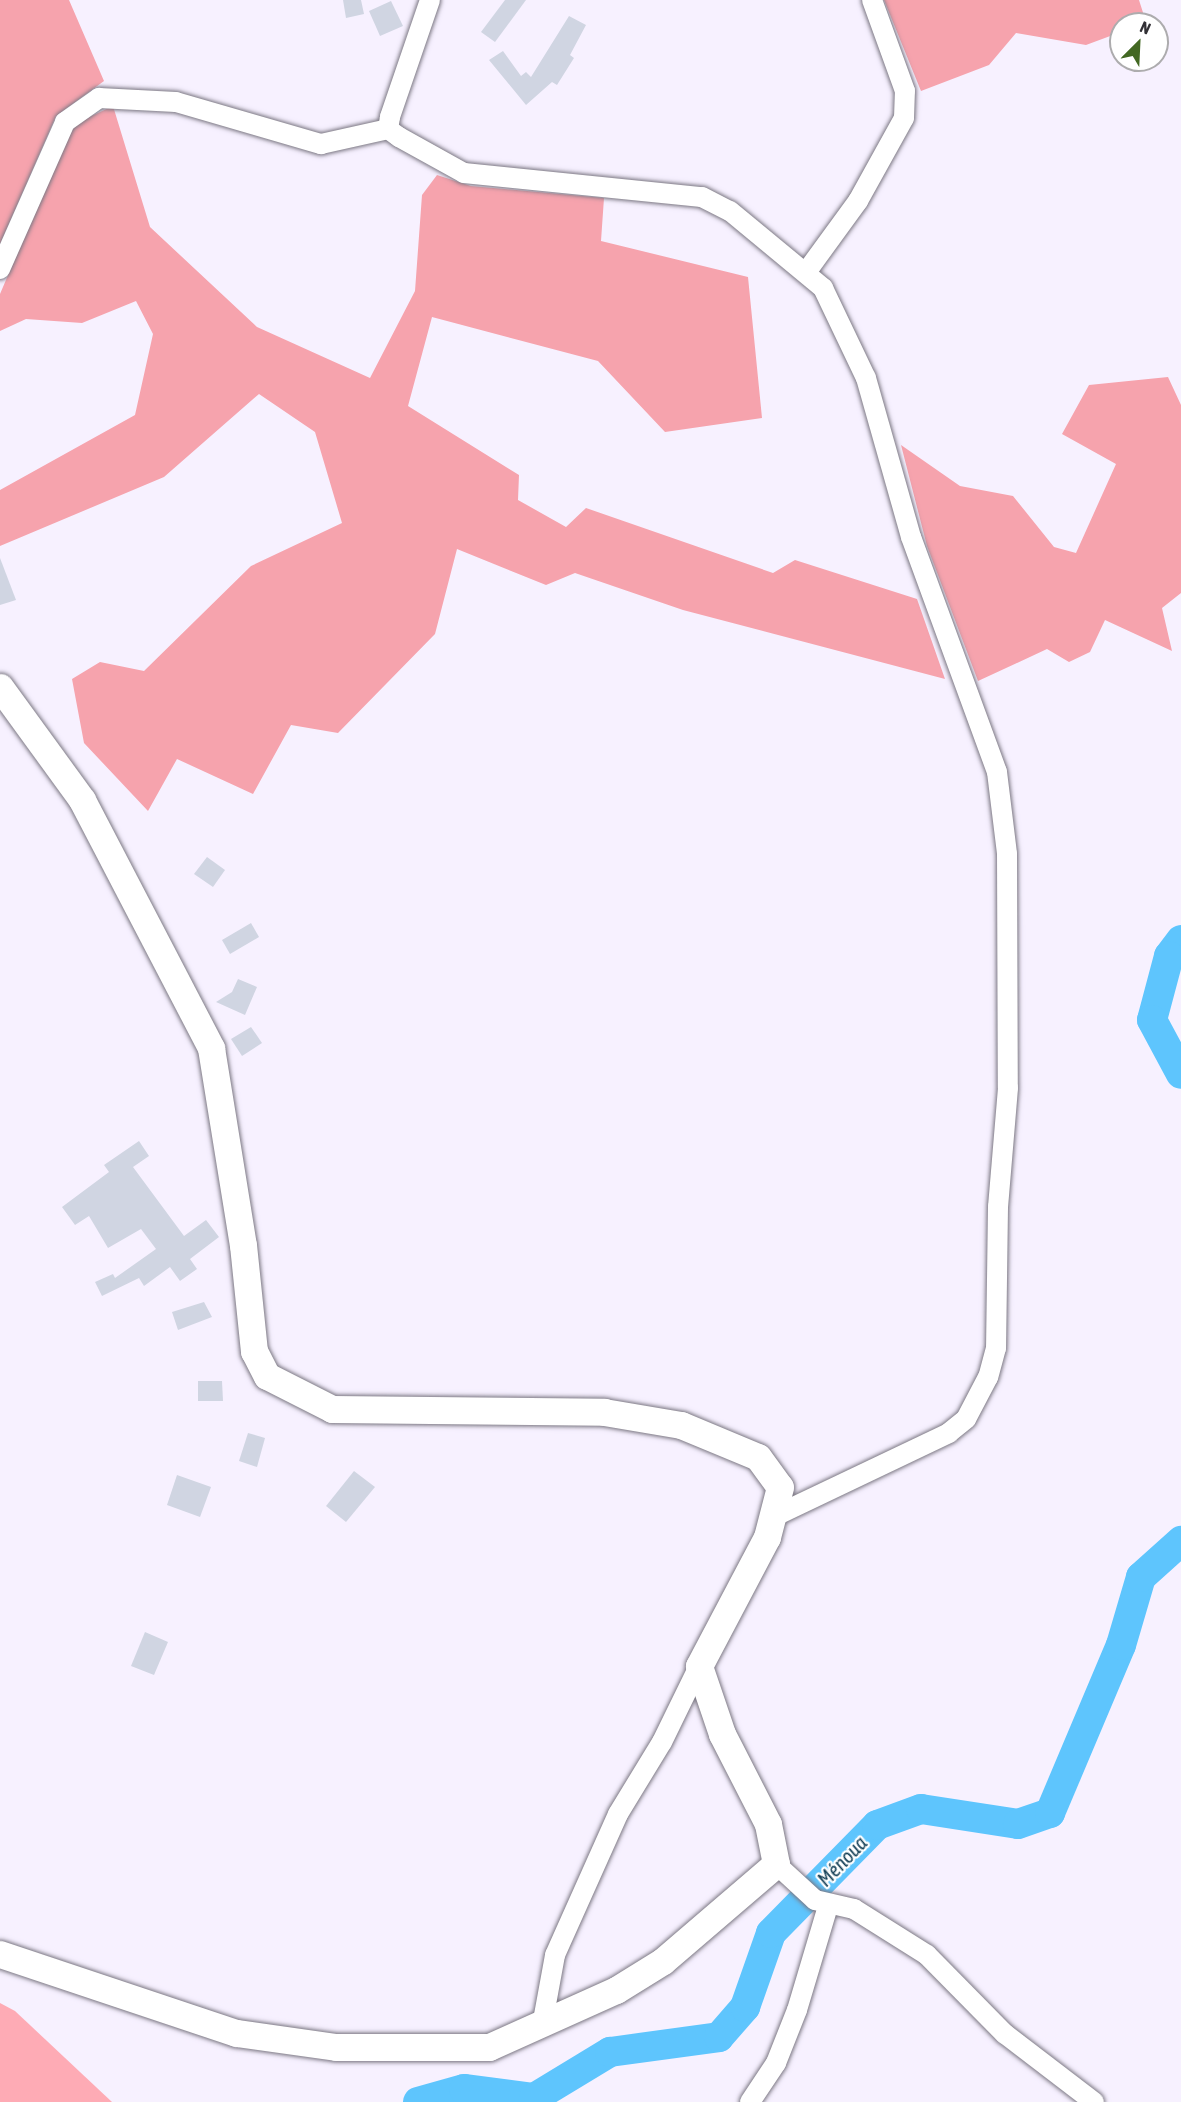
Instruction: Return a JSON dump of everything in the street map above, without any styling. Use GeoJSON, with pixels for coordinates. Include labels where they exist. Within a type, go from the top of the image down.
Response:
{"type":"FeatureCollection","features":[{"type":"Feature","properties":{"kind":"street"},"geometry":{"type":"LineString","coordinates":[[388,129],[430,0]]}},
{"type":"Feature","properties":{"kind":"street"},"geometry":{"type":"LineString","coordinates":[[807,271],[858,201],[904,118],[905,91],[872,0]]}},
{"type":"Feature","properties":{"kind":"street"},"geometry":{"type":"LineString","coordinates":[[0,269],[66,122],[99,98],[176,102],[321,144],[388,129],[464,172],[702,197],[730,211],[807,271],[840,317],[866,378],[911,537],[997,772],[1007,854],[1008,1088],[998,1207],[996,1348],[988,1377],[966,1419],[949,1433],[775,1516]]}},
{"type":"Feature","properties":{"kind":"street"},"geometry":{"type":"LineString","coordinates":[[0,687],[82,800],[208,1041],[243,1245],[254,1351],[267,1376],[332,1409],[604,1412],[681,1425],[758,1457],[780,1487],[775,1516],[662,1742],[618,1814],[555,1955],[542,2026]]}},
{"type":"Feature","properties":{"kind":"street"},"geometry":{"type":"LineString","coordinates":[[699,1666],[722,1734],[768,1824],[776,1864],[821,1903],[854,1909],[927,1955],[1005,2034],[1094,2102]]}},
{"type":"Feature","properties":{"kind":"street"},"geometry":{"type":"LineString","coordinates":[[0,1954],[268,2041],[456,2050],[489,2047],[542,2026],[663,1961],[776,1864]]}},
{"type":"Feature","properties":{"kind":"street"},"geometry":{"type":"LineString","coordinates":[[750,2102],[776,2063],[797,2010],[821,1903]]}},
{"type":"Feature","properties":{"kind":"shaded area"},"geometry":{"type":"Polygon","coordinates":[[[0,0],[69,0],[104,81],[56,116],[0,244],[0,0]]]}},
{"type":"Feature","properties":{"kind":"shaded area"},"geometry":{"type":"Polygon","coordinates":[[[884,0],[1139,0],[1143,12],[1109,12],[1109,36],[1086,45],[1016,33],[989,65],[921,91],[884,0]]]}},
{"type":"Feature","properties":{"kind":"shaded area"},"geometry":{"type":"Polygon","coordinates":[[[113,106],[150,227],[257,327],[370,378],[415,291],[422,195],[437,175],[471,186],[604,198],[601,241],[748,277],[762,418],[665,432],[598,361],[432,317],[408,406],[519,475],[518,500],[566,527],[586,508],[773,573],[795,560],[917,599],[945,679],[683,610],[575,573],[546,585],[457,549],[435,634],[338,733],[291,725],[253,794],[177,759],[148,811],[84,743],[72,679],[100,662],[144,671],[251,566],[342,523],[315,432],[259,394],[164,477],[0,546],[0,490],[135,415],[153,334],[136,301],[82,323],[26,319],[0,331],[0,294],[72,125],[113,106]]]}},
{"type":"Feature","properties":{"kind":"shaded area"},"geometry":{"type":"Polygon","coordinates":[[[1168,377],[1181,405],[1181,593],[1162,608],[1172,651],[1105,620],[1090,652],[1069,662],[1047,649],[978,681],[927,546],[901,445],[960,486],[1013,496],[1054,547],[1076,553],[1116,464],[1062,434],[1089,385],[1168,377]]]}},
{"type":"Feature","properties":{"kind":"shaded area"},"geometry":{"type":"Polygon","coordinates":[[[0,2003],[15,2011],[112,2102],[0,2102],[0,2003]]]}},
{"type":"Feature","properties":{"kind":"building"},"geometry":{"type":"Polygon","coordinates":[[[343,0],[361,0],[364,14],[346,18],[343,0]]]}},
{"type":"Feature","properties":{"kind":"building"},"geometry":{"type":"Polygon","coordinates":[[[505,0],[526,0],[495,42],[481,32],[505,0]]]}},
{"type":"Feature","properties":{"kind":"building"},"geometry":{"type":"Polygon","coordinates":[[[391,1],[403,26],[380,36],[369,11],[391,1]]]}},
{"type":"Feature","properties":{"kind":"building"},"geometry":{"type":"Polygon","coordinates":[[[569,16],[586,25],[570,55],[574,58],[557,85],[552,82],[526,105],[489,60],[503,51],[521,76],[526,72],[531,77],[569,16]]]}},
{"type":"Feature","properties":{"kind":"building"},"geometry":{"type":"Polygon","coordinates":[[[0,558],[16,600],[0,605],[0,558]]]}},
{"type":"Feature","properties":{"kind":"building"},"geometry":{"type":"Polygon","coordinates":[[[207,857],[225,870],[213,887],[194,874],[207,857]]]}},
{"type":"Feature","properties":{"kind":"building"},"geometry":{"type":"Polygon","coordinates":[[[251,923],[259,937],[230,954],[222,940],[251,923]]]}},
{"type":"Feature","properties":{"kind":"building"},"geometry":{"type":"Polygon","coordinates":[[[238,979],[257,987],[245,1015],[216,1002],[232,992],[238,979]]]}},
{"type":"Feature","properties":{"kind":"building"},"geometry":{"type":"Polygon","coordinates":[[[251,1027],[262,1043],[242,1056],[231,1039],[251,1027]]]}},
{"type":"Feature","properties":{"kind":"building"},"geometry":{"type":"Polygon","coordinates":[[[139,1141],[149,1156],[133,1167],[184,1236],[206,1220],[219,1237],[190,1259],[197,1269],[180,1281],[170,1267],[144,1286],[139,1278],[102,1296],[95,1282],[113,1274],[115,1278],[156,1249],[141,1229],[108,1248],[89,1216],[75,1225],[62,1207],[109,1172],[104,1165],[139,1141]]]}},
{"type":"Feature","properties":{"kind":"building"},"geometry":{"type":"Polygon","coordinates":[[[204,1302],[212,1317],[178,1330],[172,1312],[204,1302]]]}},
{"type":"Feature","properties":{"kind":"building"},"geometry":{"type":"Polygon","coordinates":[[[198,1381],[222,1381],[223,1401],[198,1401],[198,1381]]]}},
{"type":"Feature","properties":{"kind":"building"},"geometry":{"type":"Polygon","coordinates":[[[248,1433],[265,1438],[257,1467],[239,1461],[248,1433]]]}},
{"type":"Feature","properties":{"kind":"building"},"geometry":{"type":"Polygon","coordinates":[[[354,1471],[375,1487],[346,1522],[326,1506],[354,1471]]]}},
{"type":"Feature","properties":{"kind":"building"},"geometry":{"type":"Polygon","coordinates":[[[177,1475],[211,1487],[200,1517],[167,1505],[177,1475]]]}},
{"type":"Feature","properties":{"kind":"building"},"geometry":{"type":"Polygon","coordinates":[[[145,1632],[168,1642],[154,1675],[131,1666],[145,1632]]]}},
{"type":"Feature","properties":{"kind":"waterway","name":"Ménoua"},"geometry":{"type":"LineString","coordinates":[[1181,940],[1169,956],[1152,1020],[1181,1074]]}},
{"type":"Feature","properties":{"kind":"waterway","name":"Ménoua"},"geometry":{"type":"LineString","coordinates":[[418,2102],[464,2089],[534,2098],[610,2052],[719,2037],[745,2007],[771,1933],[877,1825],[921,1809],[1018,1824],[1050,1813],[1121,1645],[1141,1577],[1181,1541]]}}]}
